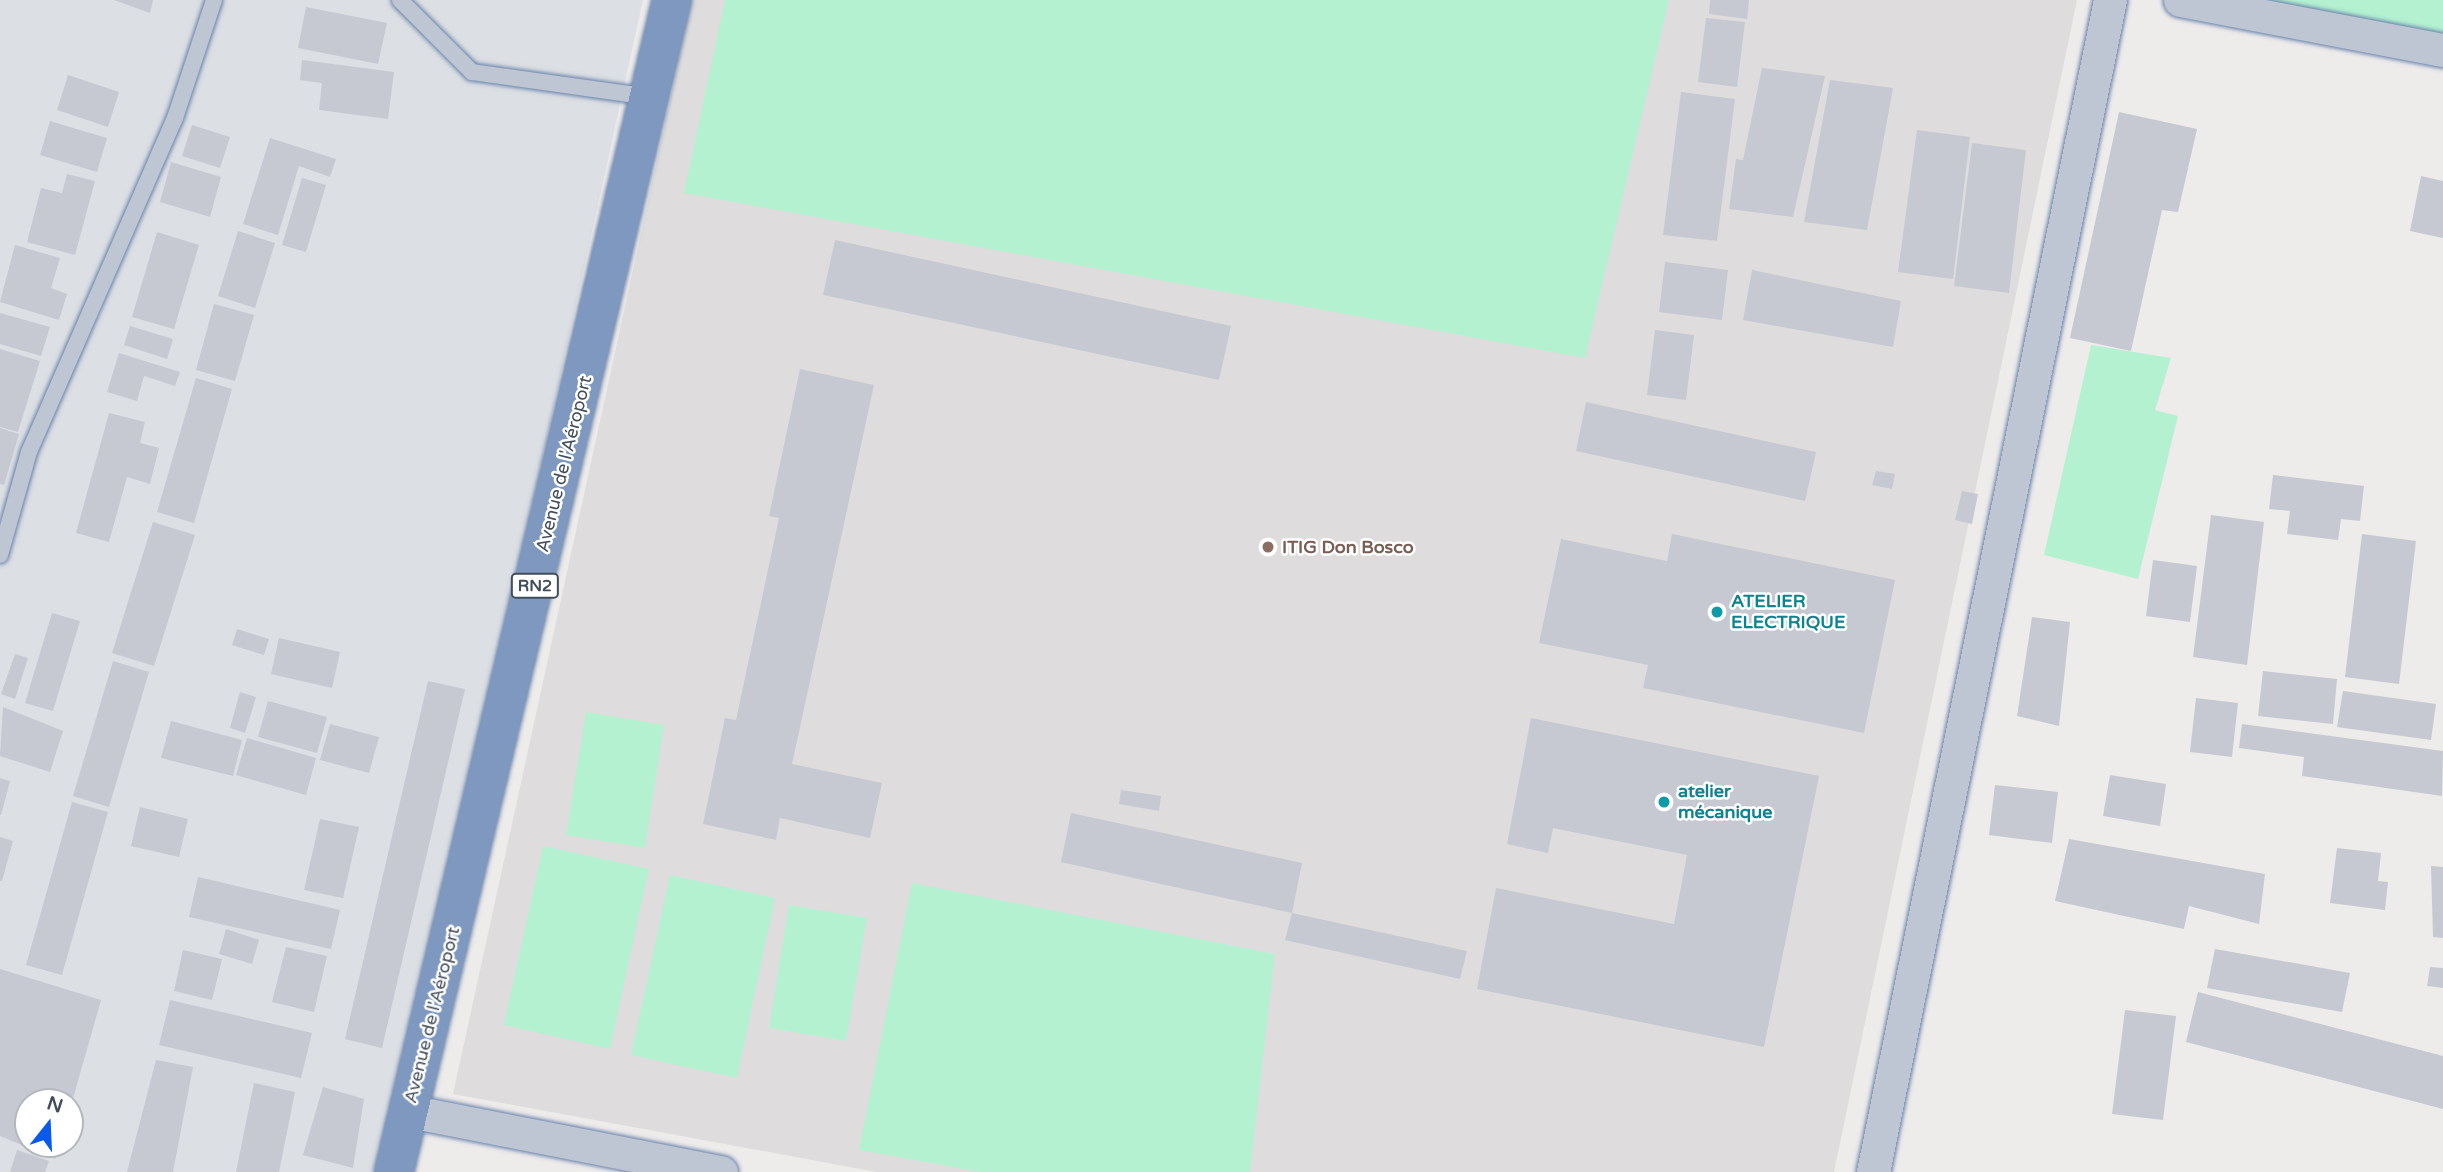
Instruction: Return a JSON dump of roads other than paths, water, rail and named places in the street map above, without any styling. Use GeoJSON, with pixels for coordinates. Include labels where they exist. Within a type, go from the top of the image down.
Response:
{"type":"FeatureCollection","features":[{"type":"Feature","properties":{"kind":"highway","name":"Avenue de l'Aéroport"},"geometry":{"type":"LineString","coordinates":[[394,1172],[650,98],[671,0]]}},
{"type":"Feature","properties":{"kind":"street"},"geometry":{"type":"LineString","coordinates":[[1873,1172],[2110,0]]}},
{"type":"Feature","properties":{"kind":"street"},"geometry":{"type":"LineString","coordinates":[[2180,0],[2443,50]]}},
{"type":"Feature","properties":{"kind":"street"},"geometry":{"type":"LineString","coordinates":[[409,1111],[721,1172]]}},
{"type":"Feature","properties":{"kind":"lane"},"geometry":{"type":"LineString","coordinates":[[0,555],[29,453],[176,118],[214,0]]}},
{"type":"Feature","properties":{"kind":"lane"},"geometry":{"type":"LineString","coordinates":[[400,0],[472,72],[650,98]]}},
{"type":"Feature","properties":{"kind":"place","name":"ITIG Don Bosco"},"geometry":{"type":"Point","coordinates":[1268,547]}},
{"type":"Feature","properties":{"kind":"place","name":"ATELIER ELECTRIQUE"},"geometry":{"type":"Point","coordinates":[1717,612]}},
{"type":"Feature","properties":{"kind":"place","name":"atelier mécanique"},"geometry":{"type":"Point","coordinates":[1664,802]}}]}
